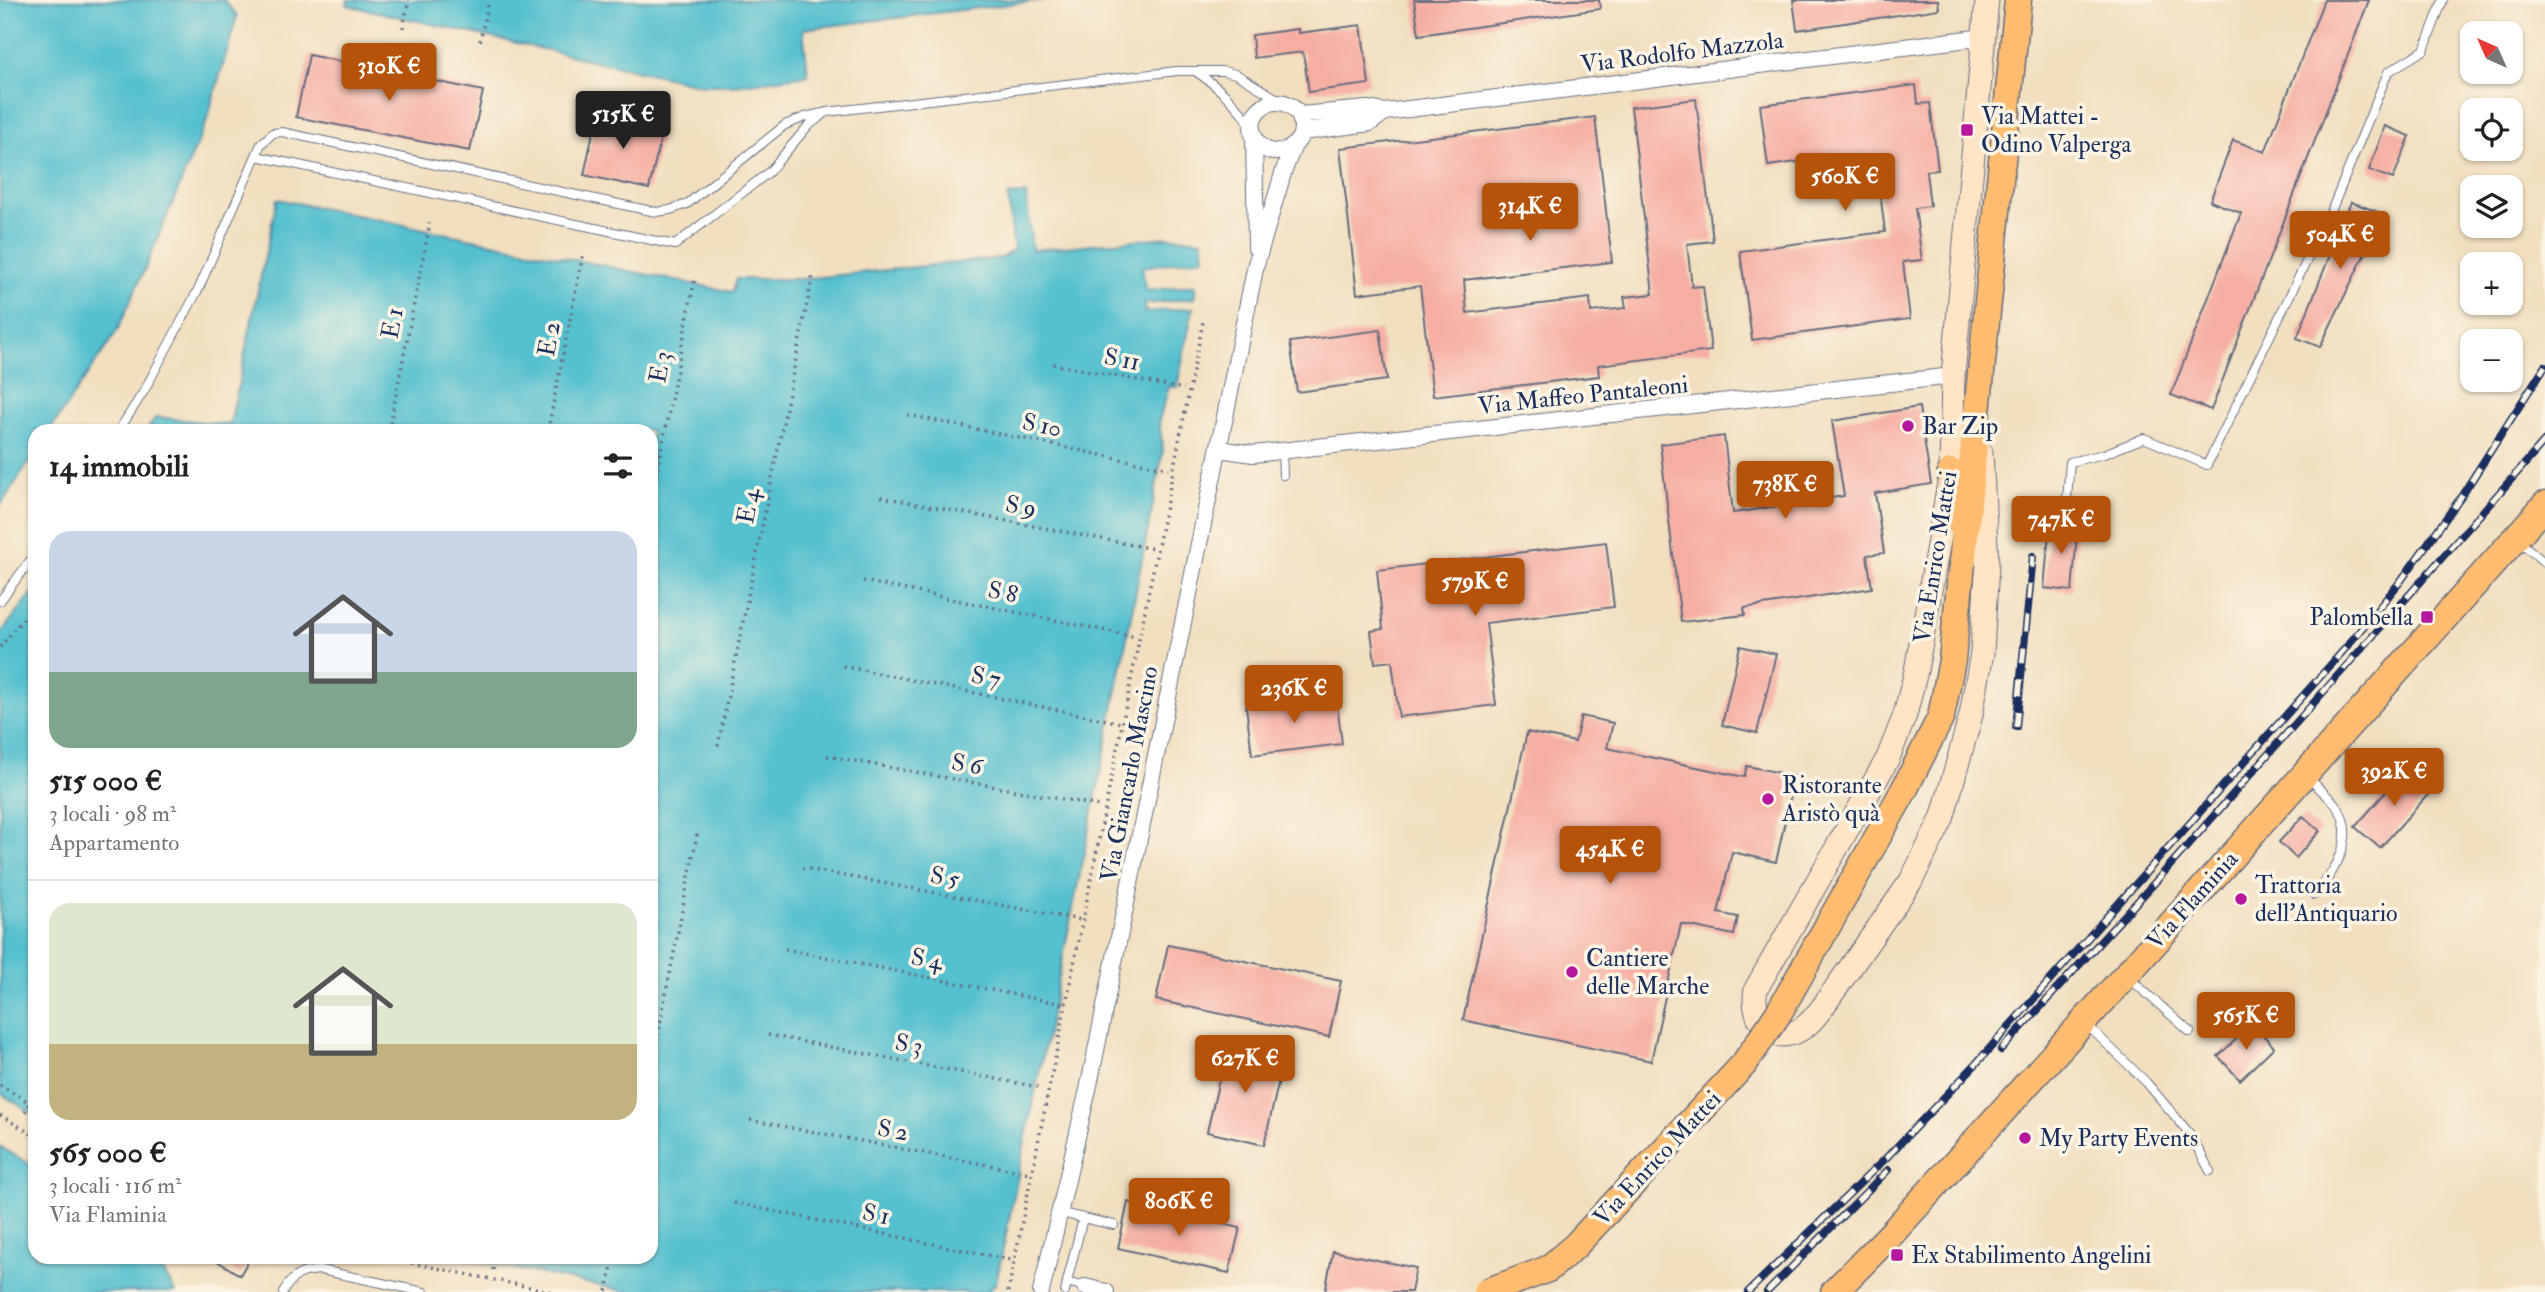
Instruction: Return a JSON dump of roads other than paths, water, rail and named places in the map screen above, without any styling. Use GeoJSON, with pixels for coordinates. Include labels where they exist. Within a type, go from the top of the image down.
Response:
{"type":"FeatureCollection","features":[{"type":"Feature","properties":{"kind":"main road","name":"Via Enrico Mattei"},"geometry":{"type":"LineString","coordinates":[[1486,1292],[1548,1269],[1575,1246],[1744,1064],[1778,1013],[1903,792],[1941,717],[1952,660],[1978,419],[2018,0]]}},
{"type":"Feature","properties":{"kind":"main road"},"geometry":{"type":"LineString","coordinates":[[1951,472],[1962,564]]}},
{"type":"Feature","properties":{"kind":"main road","name":"Via Flaminia"},"geometry":{"type":"LineString","coordinates":[[1834,1292],[1892,1233],[2126,975],[2545,505]]}},
{"type":"Feature","properties":{"kind":"street","name":"Via Enrico Mattei"},"geometry":{"type":"LineString","coordinates":[[1978,419],[1987,564],[1982,653],[1971,715],[1942,819],[1911,881],[1822,1008],[1807,1025],[1785,1035],[1767,1029],[1761,1023],[1753,1003],[1756,989],[1888,758],[1905,715],[1916,671],[1951,472],[1953,376],[1987,0]]}},
{"type":"Feature","properties":{"kind":"street","name":"Via Rodolfo Mazzola"},"geometry":{"type":"LineString","coordinates":[[1299,131],[1370,123],[1385,112],[1984,37]]}},
{"type":"Feature","properties":{"kind":"street"},"geometry":{"type":"LineString","coordinates":[[1281,101],[1293,106],[1299,131],[1286,150],[1267,150],[1253,131],[1254,116],[1261,107],[1270,102],[1281,101]]}},
{"type":"Feature","properties":{"kind":"street","name":"Via Giancarlo Mascino"},"geometry":{"type":"LineString","coordinates":[[1253,131],[1256,264]]}},
{"type":"Feature","properties":{"kind":"street","name":"Via Giancarlo Mascino"},"geometry":{"type":"LineString","coordinates":[[1041,1292],[1098,1044],[1256,264],[1284,170],[1299,131]]}},
{"type":"Feature","properties":{"kind":"street","name":"Via Maffeo Pantaleoni"},"geometry":{"type":"LineString","coordinates":[[1219,449],[1254,454],[1953,376]]}},
{"type":"Feature","properties":{"kind":"street","name":"Via Enrico Mattei"},"geometry":{"type":"LineString","coordinates":[[1516,1292],[1767,1029]]}},
{"type":"Feature","properties":{"kind":"street"},"geometry":{"type":"LineString","coordinates":[[1084,1287],[1106,1292]]}},
{"type":"Feature","properties":{"kind":"lane"},"geometry":{"type":"LineString","coordinates":[[2066,512],[2070,462],[2104,454],[2144,438],[2207,465],[2332,209],[2388,72],[2424,50],[2443,0]]}},
{"type":"Feature","properties":{"kind":"lane"},"geometry":{"type":"LineString","coordinates":[[123,424],[144,391],[199,288],[256,156],[267,136],[273,133],[282,132],[656,212],[687,204],[785,125],[827,112],[1177,71],[1223,71],[1236,74],[1281,101]]}},
{"type":"Feature","properties":{"kind":"lane"},"geometry":{"type":"LineString","coordinates":[[1195,71],[1234,101],[1253,131]]}},
{"type":"Feature","properties":{"kind":"lane"},"geometry":{"type":"LineString","coordinates":[[256,156],[675,245],[769,172],[808,126],[827,112]]}},
{"type":"Feature","properties":{"kind":"lane"},"geometry":{"type":"LineString","coordinates":[[1282,451],[1283,475]]}},
{"type":"Feature","properties":{"kind":"lane"},"geometry":{"type":"LineString","coordinates":[[2515,538],[2545,563]]}},
{"type":"Feature","properties":{"kind":"lane"},"geometry":{"type":"LineString","coordinates":[[0,601],[28,563]]}},
{"type":"Feature","properties":{"kind":"lane"},"geometry":{"type":"LineString","coordinates":[[2304,774],[2336,806],[2342,818],[2344,840],[2341,858],[2328,880],[2314,895]]}},
{"type":"Feature","properties":{"kind":"lane"},"geometry":{"type":"LineString","coordinates":[[2126,975],[2190,1032]]}},
{"type":"Feature","properties":{"kind":"lane"},"geometry":{"type":"LineString","coordinates":[[2083,1022],[2147,1082],[2190,1135],[2210,1171]]}},
{"type":"Feature","properties":{"kind":"lane"},"geometry":{"type":"LineString","coordinates":[[1061,1213],[1114,1225]]}},
{"type":"Feature","properties":{"kind":"lane"},"geometry":{"type":"LineString","coordinates":[[1065,1292],[1083,1218]]}},
{"type":"Feature","properties":{"kind":"lane"},"geometry":{"type":"LineString","coordinates":[[283,1292],[297,1274],[305,1270],[321,1270],[424,1292]]}},
{"type":"Feature","properties":{"kind":"lane"},"geometry":{"type":"LineString","coordinates":[[1067,1282],[1084,1287]]}},
{"type":"Feature","properties":{"kind":"water"},"geometry":{"type":"Polygon","coordinates":[[[0,0],[224,0],[237,16],[207,120],[143,273],[117,331],[54,424],[28,424],[28,464],[0,506],[0,0]]]}},
{"type":"Feature","properties":{"kind":"water"},"geometry":{"type":"Polygon","coordinates":[[[348,0],[1045,0],[803,29],[808,75],[735,85],[702,85],[347,5],[348,0]]]}},
{"type":"Feature","properties":{"kind":"water"},"geometry":{"type":"Polygon","coordinates":[[[1026,194],[1032,250],[1169,237],[1202,240],[1204,258],[1142,267],[1146,291],[1196,285],[1194,298],[1145,304],[1145,312],[1193,308],[1177,387],[1169,387],[1159,420],[1163,451],[1103,761],[996,1283],[987,1292],[630,1292],[492,1264],[658,1264],[658,424],[230,424],[277,199],[732,292],[736,279],[802,279],[1001,258],[1014,250],[1008,196],[1026,194]]]}},
{"type":"Feature","properties":{"kind":"water"},"geometry":{"type":"Polygon","coordinates":[[[156,417],[221,424],[151,424],[156,417]]]}},
{"type":"Feature","properties":{"kind":"water"},"geometry":{"type":"Polygon","coordinates":[[[28,599],[28,1111],[0,1093],[0,634],[28,599]]]}},
{"type":"Feature","properties":{"kind":"water"},"geometry":{"type":"Polygon","coordinates":[[[0,1147],[28,1163],[28,1264],[159,1264],[175,1292],[0,1292],[0,1147]]]}},
{"type":"Feature","properties":{"kind":"railway"},"geometry":{"type":"LineString","coordinates":[[1748,1292],[1885,1159],[1974,1066],[2343,651],[2400,582],[2459,500],[2545,366]]}},
{"type":"Feature","properties":{"kind":"railway"},"geometry":{"type":"LineString","coordinates":[[2001,1050],[2158,879],[2545,441]]}},
{"type":"Feature","properties":{"kind":"railway"},"geometry":{"type":"LineString","coordinates":[[2016,727],[2033,556]]}},
{"type":"Feature","properties":{"kind":"railway"},"geometry":{"type":"LineString","coordinates":[[1767,1292],[1888,1170]]}},
{"type":"Feature","properties":{"kind":"place","name":"Via Mattei - Odino Valperga"},"geometry":{"type":"Point","coordinates":[1967,130]}},
{"type":"Feature","properties":{"kind":"place","name":"Bar Zip"},"geometry":{"type":"Point","coordinates":[1908,426]}},
{"type":"Feature","properties":{"kind":"place","name":"Palombella"},"geometry":{"type":"Point","coordinates":[2427,617]}},
{"type":"Feature","properties":{"kind":"place","name":"Ristorante Aristò quà"},"geometry":{"type":"Point","coordinates":[1768,799]}},
{"type":"Feature","properties":{"kind":"place","name":"Trattoria dell'Antiquario"},"geometry":{"type":"Point","coordinates":[2241,899]}},
{"type":"Feature","properties":{"kind":"place","name":"Cantiere delle Marche"},"geometry":{"type":"Point","coordinates":[1572,972]}},
{"type":"Feature","properties":{"kind":"place","name":"My Party Events"},"geometry":{"type":"Point","coordinates":[2025,1138]}},
{"type":"Feature","properties":{"kind":"place","name":"Ex Stabilimento Angelini"},"geometry":{"type":"Point","coordinates":[1897,1255]}}]}
